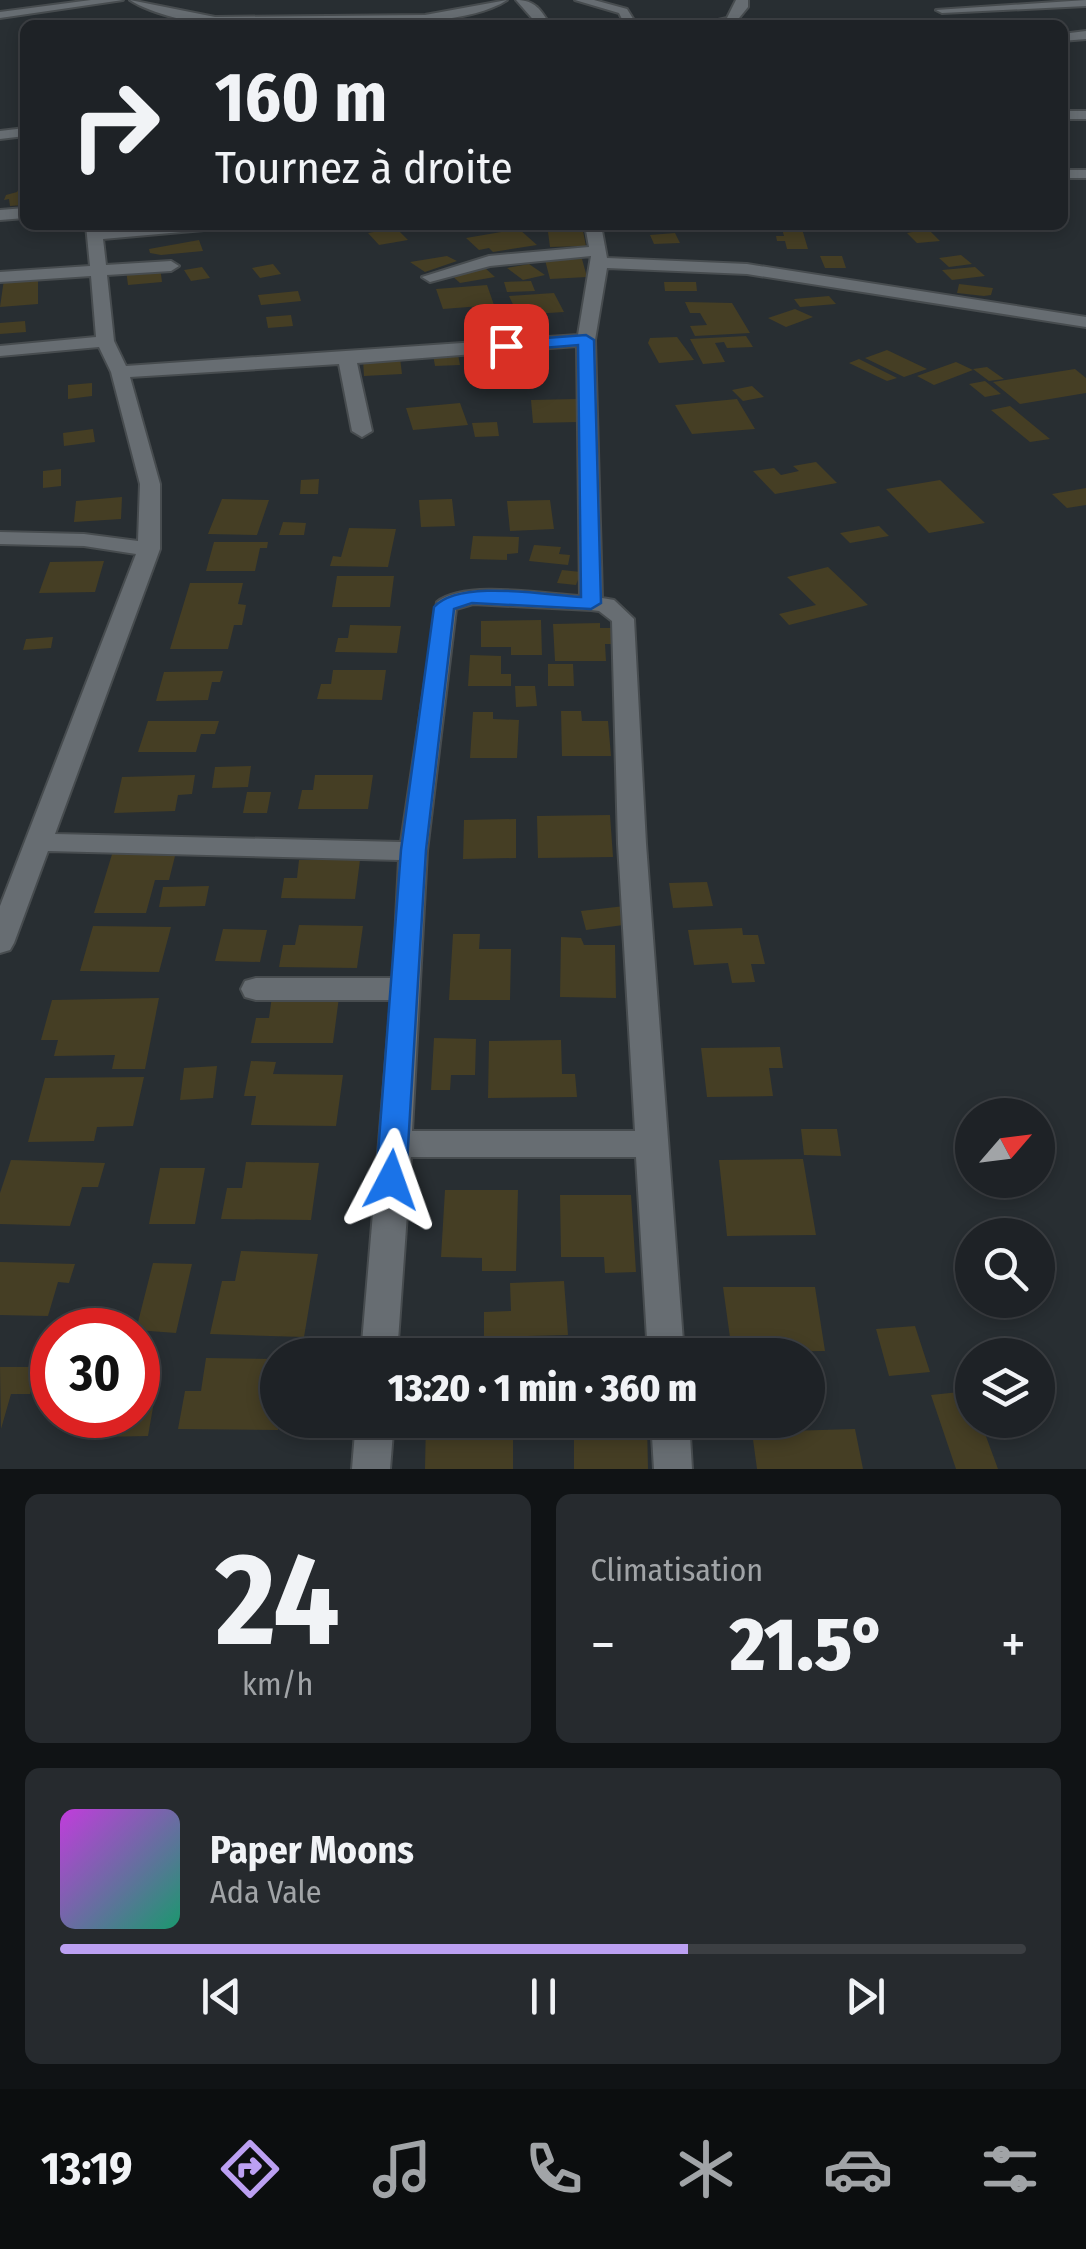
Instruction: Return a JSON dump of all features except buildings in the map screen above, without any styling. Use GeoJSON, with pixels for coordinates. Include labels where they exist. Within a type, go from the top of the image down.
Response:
{"type":"FeatureCollection","features":[{"type":"Feature","properties":{"kind":"street"},"geometry":{"type":"LineString","coordinates":[[0,16],[117,0]]}},
{"type":"Feature","properties":{"kind":"street"},"geometry":{"type":"LineString","coordinates":[[136,0],[162,11],[210,20],[425,18],[467,13],[501,0]]}},
{"type":"Feature","properties":{"kind":"street"},"geometry":{"type":"LineString","coordinates":[[522,0],[541,20]]}},
{"type":"Feature","properties":{"kind":"street"},"geometry":{"type":"LineString","coordinates":[[580,0],[622,11],[628,20]]}},
{"type":"Feature","properties":{"kind":"street"},"geometry":{"type":"LineString","coordinates":[[940,5],[1086,4]]}},
{"type":"Feature","properties":{"kind":"street"},"geometry":{"type":"LineString","coordinates":[[0,943],[149,549],[150,484],[120,372],[105,341],[94,230]]}},
{"type":"Feature","properties":{"kind":"street"},"geometry":{"type":"LineString","coordinates":[[591,603],[586,340],[597,246]]}},
{"type":"Feature","properties":{"kind":"street"},"geometry":{"type":"LineString","coordinates":[[430,277],[477,263],[597,246],[1086,322]]}},
{"type":"Feature","properties":{"kind":"street"},"geometry":{"type":"LineString","coordinates":[[0,277],[171,266]]}},
{"type":"Feature","properties":{"kind":"street"},"geometry":{"type":"LineString","coordinates":[[120,372],[586,340]]}},
{"type":"Feature","properties":{"kind":"street"},"geometry":{"type":"LineString","coordinates":[[0,351],[105,341]]}},
{"type":"Feature","properties":{"kind":"street"},"geometry":{"type":"LineString","coordinates":[[347,358],[362,431]]}},
{"type":"Feature","properties":{"kind":"street"},"geometry":{"type":"LineString","coordinates":[[0,538],[84,540],[149,549]]}},
{"type":"Feature","properties":{"kind":"street"},"geometry":{"type":"LineString","coordinates":[[380,1338],[407,989],[413,850],[444,607],[456,599],[472,597],[606,604],[623,620],[632,844],[665,1338]]}},
{"type":"Feature","properties":{"kind":"street"},"geometry":{"type":"LineString","coordinates":[[39,842],[413,850]]}},
{"type":"Feature","properties":{"kind":"street"},"geometry":{"type":"LineString","coordinates":[[256,989],[407,989]]}},
{"type":"Feature","properties":{"kind":"street"},"geometry":{"type":"LineString","coordinates":[[393,1144],[654,1144]]}},
{"type":"Feature","properties":{"kind":"street"},"geometry":{"type":"LineString","coordinates":[[371,1469],[373,1438]]}},
{"type":"Feature","properties":{"kind":"street"},"geometry":{"type":"LineString","coordinates":[[671,1438],[673,1469]]}},
{"type":"Feature","properties":{"kind":"route"},"geometry":{"type":"LineString","coordinates":[[391,1180],[407,989],[413,850],[444,607],[456,599],[472,597],[591,603],[586,340],[506,346]]}}]}
